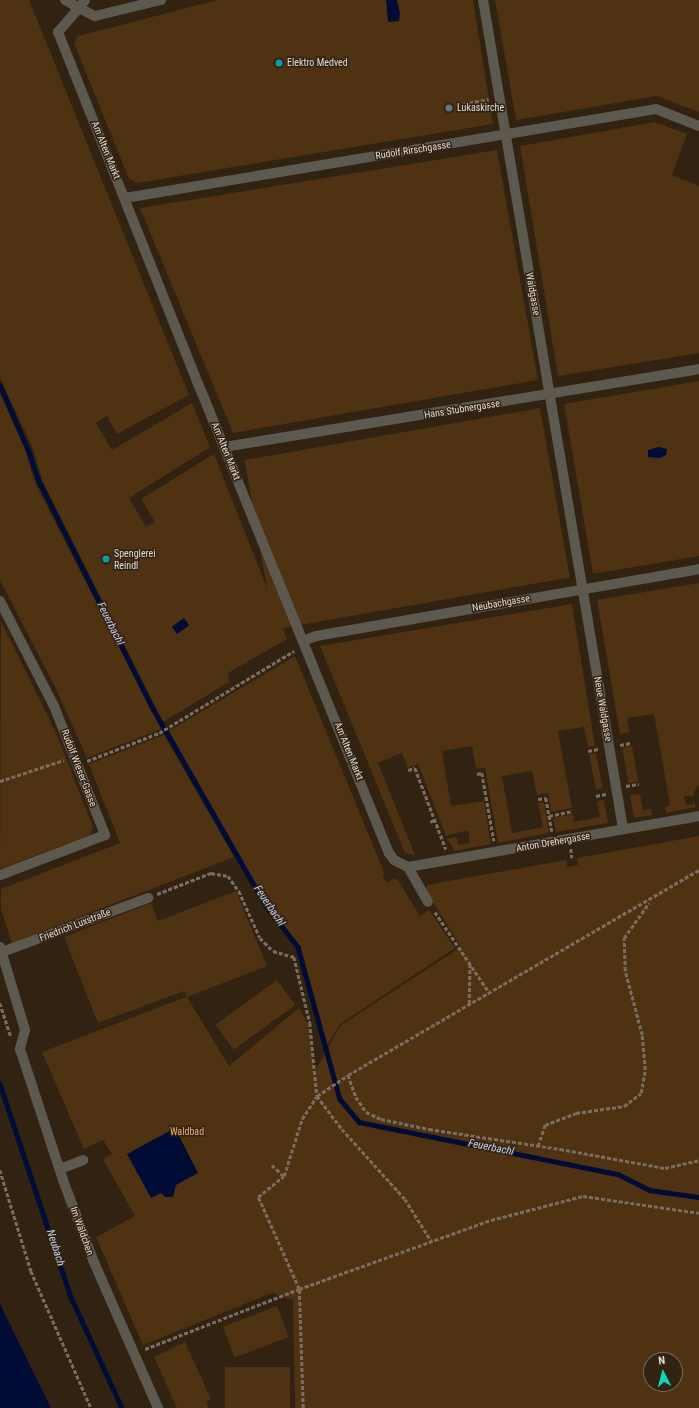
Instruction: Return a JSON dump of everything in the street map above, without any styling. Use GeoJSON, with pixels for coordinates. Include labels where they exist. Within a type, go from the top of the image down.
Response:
{"type":"FeatureCollection","features":[{"type":"Feature","properties":{"kind":"street"},"geometry":{"type":"LineString","coordinates":[[65,0],[82,4],[95,16],[161,0]]}},
{"type":"Feature","properties":{"kind":"street","name":"Waldgasse"},"geometry":{"type":"LineString","coordinates":[[483,0],[582,589]]}},
{"type":"Feature","properties":{"kind":"street","name":"Am Alten Markt"},"geometry":{"type":"LineString","coordinates":[[82,4],[58,32],[224,447],[389,853],[394,860],[408,867],[428,902]]}},
{"type":"Feature","properties":{"kind":"street","name":"Rudolf Rirschgasse"},"geometry":{"type":"LineString","coordinates":[[125,198],[656,109],[699,126]]}},
{"type":"Feature","properties":{"kind":"street","name":"Hans Stubnergasse"},"geometry":{"type":"LineString","coordinates":[[224,447],[699,369]]}},
{"type":"Feature","properties":{"kind":"street","name":"Neubachgasse"},"geometry":{"type":"LineString","coordinates":[[304,643],[316,636],[699,569]]}},
{"type":"Feature","properties":{"kind":"street","name":"Neue Waldgasse"},"geometry":{"type":"LineString","coordinates":[[582,589],[623,829]]}},
{"type":"Feature","properties":{"kind":"street","name":"Rudolf Wieser-Gasse"},"geometry":{"type":"LineString","coordinates":[[0,601],[54,706],[105,835],[0,875]]}},
{"type":"Feature","properties":{"kind":"street","name":"Anton Drehergasse"},"geometry":{"type":"LineString","coordinates":[[408,867],[699,816]]}},
{"type":"Feature","properties":{"kind":"street","name":"Friedrich Luxstraße"},"geometry":{"type":"LineString","coordinates":[[20,1049],[25,1030],[1,950],[148,898]]}},
{"type":"Feature","properties":{"kind":"street","name":"Im Wäldchen"},"geometry":{"type":"LineString","coordinates":[[20,1049],[93,1260],[158,1408]]}},
{"type":"Feature","properties":{"kind":"street"},"geometry":{"type":"LineString","coordinates":[[60,1168],[83,1160]]}},
{"type":"Feature","properties":{"kind":"path"},"geometry":{"type":"LineString","coordinates":[[463,104],[500,97]]}},
{"type":"Feature","properties":{"kind":"path"},"geometry":{"type":"LineString","coordinates":[[0,781],[77,761],[159,733],[304,643]]}},
{"type":"Feature","properties":{"kind":"path"},"geometry":{"type":"LineString","coordinates":[[408,770],[415,768],[451,860]]}},
{"type":"Feature","properties":{"kind":"path"},"geometry":{"type":"LineString","coordinates":[[477,774],[482,773],[496,852]]}},
{"type":"Feature","properties":{"kind":"path"},"geometry":{"type":"LineString","coordinates":[[538,799],[546,798],[554,842]]}},
{"type":"Feature","properties":{"kind":"path"},"geometry":{"type":"LineString","coordinates":[[549,816],[572,811]]}},
{"type":"Feature","properties":{"kind":"path"},"geometry":{"type":"LineString","coordinates":[[430,822],[435,820]]}},
{"type":"Feature","properties":{"kind":"path"},"geometry":{"type":"LineString","coordinates":[[303,1408],[299,1289],[258,1197],[284,1176],[302,1119],[317,1096],[348,1075],[489,992],[650,901],[699,870]]}},
{"type":"Feature","properties":{"kind":"path"},"geometry":{"type":"LineString","coordinates":[[148,898],[211,872],[228,876],[234,883],[260,938],[273,951],[294,957],[310,1023],[317,1096],[342,1129],[405,1199],[432,1242]]}},
{"type":"Feature","properties":{"kind":"path"},"geometry":{"type":"LineString","coordinates":[[538,1146],[545,1125],[576,1112],[624,1106],[641,1093],[645,1070],[642,1036],[624,971],[624,938],[650,901]]}},
{"type":"Feature","properties":{"kind":"path"},"geometry":{"type":"LineString","coordinates":[[428,902],[489,992]]}},
{"type":"Feature","properties":{"kind":"path"},"geometry":{"type":"LineString","coordinates":[[469,1004],[470,964]]}},
{"type":"Feature","properties":{"kind":"path"},"geometry":{"type":"LineString","coordinates":[[0,1003],[10,1036],[20,1049]]}},
{"type":"Feature","properties":{"kind":"path"},"geometry":{"type":"LineString","coordinates":[[348,1075],[356,1097],[366,1112],[381,1119],[429,1129],[665,1168],[699,1160]]}},
{"type":"Feature","properties":{"kind":"path"},"geometry":{"type":"LineString","coordinates":[[272,1165],[284,1176]]}},
{"type":"Feature","properties":{"kind":"path"},"geometry":{"type":"LineString","coordinates":[[0,1170],[30,1270],[91,1408]]}},
{"type":"Feature","properties":{"kind":"path"},"geometry":{"type":"LineString","coordinates":[[133,1354],[299,1289],[492,1220],[583,1196],[699,1212]]}},
{"type":"Feature","properties":{"kind":"green space"},"geometry":{"type":"Polygon","coordinates":[[[0,0],[29,0],[189,395],[117,434],[107,416],[96,423],[112,450],[192,403],[210,447],[129,498],[146,527],[155,522],[141,499],[214,454],[287,639],[228,673],[229,682],[163,722],[43,482],[32,446],[0,378],[0,0]]]}},
{"type":"Feature","properties":{"kind":"green space"},"geometry":{"type":"Polygon","coordinates":[[[218,0],[473,0],[493,124],[137,183],[129,179],[74,43],[78,36],[218,0]]]}},
{"type":"Feature","properties":{"kind":"green space"},"geometry":{"type":"Polygon","coordinates":[[[495,0],[699,0],[699,112],[657,96],[516,120],[495,0]]]}},
{"type":"Feature","properties":{"kind":"green space"},"geometry":{"type":"Polygon","coordinates":[[[655,122],[687,134],[672,175],[699,186],[699,353],[558,376],[520,146],[655,122]]]}},
{"type":"Feature","properties":{"kind":"green space"},"geometry":{"type":"Polygon","coordinates":[[[497,150],[538,380],[233,433],[140,208],[497,150]]]}},
{"type":"Feature","properties":{"kind":"green space"},"geometry":{"type":"Polygon","coordinates":[[[699,381],[699,556],[593,574],[564,404],[699,381]]]}},
{"type":"Feature","properties":{"kind":"green space"},"geometry":{"type":"Polygon","coordinates":[[[0,394],[25,449],[35,483],[161,729],[87,758],[56,689],[0,580],[0,394]]]}},
{"type":"Feature","properties":{"kind":"green space"},"geometry":{"type":"Polygon","coordinates":[[[540,408],[570,577],[274,629],[245,460],[540,408]]]}},
{"type":"Feature","properties":{"kind":"green space"},"geometry":{"type":"Polygon","coordinates":[[[699,583],[699,784],[694,791],[694,796],[684,796],[686,805],[693,804],[694,800],[696,807],[666,813],[665,807],[670,805],[654,714],[627,718],[629,732],[620,734],[597,600],[699,583]]]}},
{"type":"Feature","properties":{"kind":"green space"},"geometry":{"type":"Polygon","coordinates":[[[572,604],[595,746],[588,747],[584,727],[558,731],[572,808],[551,812],[548,793],[537,795],[532,771],[502,776],[512,833],[543,827],[538,803],[544,802],[549,833],[498,843],[485,768],[476,769],[472,746],[442,751],[451,806],[484,801],[491,844],[455,851],[447,839],[457,837],[458,845],[470,843],[468,830],[446,836],[418,764],[408,768],[402,753],[378,763],[415,855],[405,853],[320,646],[572,604]]]}},
{"type":"Feature","properties":{"kind":"green space"},"geometry":{"type":"Polygon","coordinates":[[[1,621],[57,735],[93,827],[90,835],[0,869],[1,621]]]}},
{"type":"Feature","properties":{"kind":"green space"},"geometry":{"type":"Polygon","coordinates":[[[295,656],[384,872],[383,877],[387,883],[393,879],[398,880],[420,916],[429,910],[455,948],[340,1024],[327,1045],[300,946],[268,905],[169,731],[295,656]]]}},
{"type":"Feature","properties":{"kind":"green space"},"geometry":{"type":"Polygon","coordinates":[[[164,735],[234,857],[12,943],[1,909],[1,889],[120,843],[89,764],[164,735]]]}},
{"type":"Feature","properties":{"kind":"green space"},"geometry":{"type":"Polygon","coordinates":[[[632,746],[638,781],[628,783],[622,748],[632,746]]]}},
{"type":"Feature","properties":{"kind":"green space"},"geometry":{"type":"Polygon","coordinates":[[[596,753],[603,788],[596,790],[589,754],[596,753]]]}},
{"type":"Feature","properties":{"kind":"green space"},"geometry":{"type":"Polygon","coordinates":[[[640,794],[643,810],[651,809],[652,815],[634,818],[630,795],[640,794]]]}},
{"type":"Feature","properties":{"kind":"green space"},"geometry":{"type":"Polygon","coordinates":[[[604,800],[608,823],[556,832],[553,818],[573,814],[574,822],[600,817],[597,801],[604,800]]]}},
{"type":"Feature","properties":{"kind":"green space","name":"Waldbad"},"geometry":{"type":"Polygon","coordinates":[[[699,836],[699,1408],[295,1408],[293,1300],[272,1293],[143,1345],[96,1237],[135,1216],[103,1159],[112,1154],[103,1140],[84,1149],[42,1052],[186,997],[184,991],[98,1023],[64,937],[151,903],[158,921],[236,891],[267,966],[187,997],[229,1066],[299,1008],[309,1025],[314,1073],[340,1026],[461,947],[426,891],[427,885],[566,860],[567,867],[578,865],[577,858],[699,836]]]}},
{"type":"Feature","properties":{"kind":"green space"},"geometry":{"type":"Polygon","coordinates":[[[277,980],[295,1005],[234,1050],[216,1025],[277,980]]]}},
{"type":"Feature","properties":{"kind":"green space"},"geometry":{"type":"Polygon","coordinates":[[[277,1306],[289,1337],[235,1358],[223,1327],[277,1306]]]}},
{"type":"Feature","properties":{"kind":"green space"},"geometry":{"type":"Polygon","coordinates":[[[185,1342],[211,1399],[206,1402],[209,1408],[177,1408],[154,1357],[185,1342]]]}},
{"type":"Feature","properties":{"kind":"green space"},"geometry":{"type":"Polygon","coordinates":[[[225,1367],[290,1367],[290,1408],[225,1408],[225,1367]]]}},
{"type":"Feature","properties":{"kind":"water"},"geometry":{"type":"Polygon","coordinates":[[[386,0],[397,0],[400,13],[399,21],[388,22],[386,0]]]}},
{"type":"Feature","properties":{"kind":"water"},"geometry":{"type":"Polygon","coordinates":[[[659,447],[667,449],[666,455],[660,458],[648,457],[648,450],[659,447]]]}},
{"type":"Feature","properties":{"kind":"water"},"geometry":{"type":"Polygon","coordinates":[[[184,618],[189,625],[177,634],[172,627],[184,618]]]}},
{"type":"Feature","properties":{"kind":"water"},"geometry":{"type":"Polygon","coordinates":[[[175,1128],[198,1173],[176,1185],[173,1197],[165,1197],[161,1193],[151,1198],[127,1154],[175,1128]]]}},
{"type":"Feature","properties":{"kind":"water"},"geometry":{"type":"Polygon","coordinates":[[[0,1304],[18,1341],[51,1408],[0,1408],[0,1304]]]}},
{"type":"Feature","properties":{"kind":"waterway","name":"Feuerbachl"},"geometry":{"type":"LineString","coordinates":[[0,385],[28,449],[40,483],[151,705],[266,906],[298,947],[340,1099],[359,1122],[618,1174],[649,1190],[699,1197]]}},
{"type":"Feature","properties":{"kind":"waterway","name":"Neubach"},"geometry":{"type":"LineString","coordinates":[[0,1084],[71,1297],[122,1408]]}},
{"type":"Feature","properties":{"kind":"place","name":"Elektro Medved"},"geometry":{"type":"Point","coordinates":[279,63]}},
{"type":"Feature","properties":{"kind":"place","name":"Lukaskirche"},"geometry":{"type":"Point","coordinates":[449,108]}},
{"type":"Feature","properties":{"kind":"place","name":"Spenglerei Reindl"},"geometry":{"type":"Point","coordinates":[106,559]}}]}
